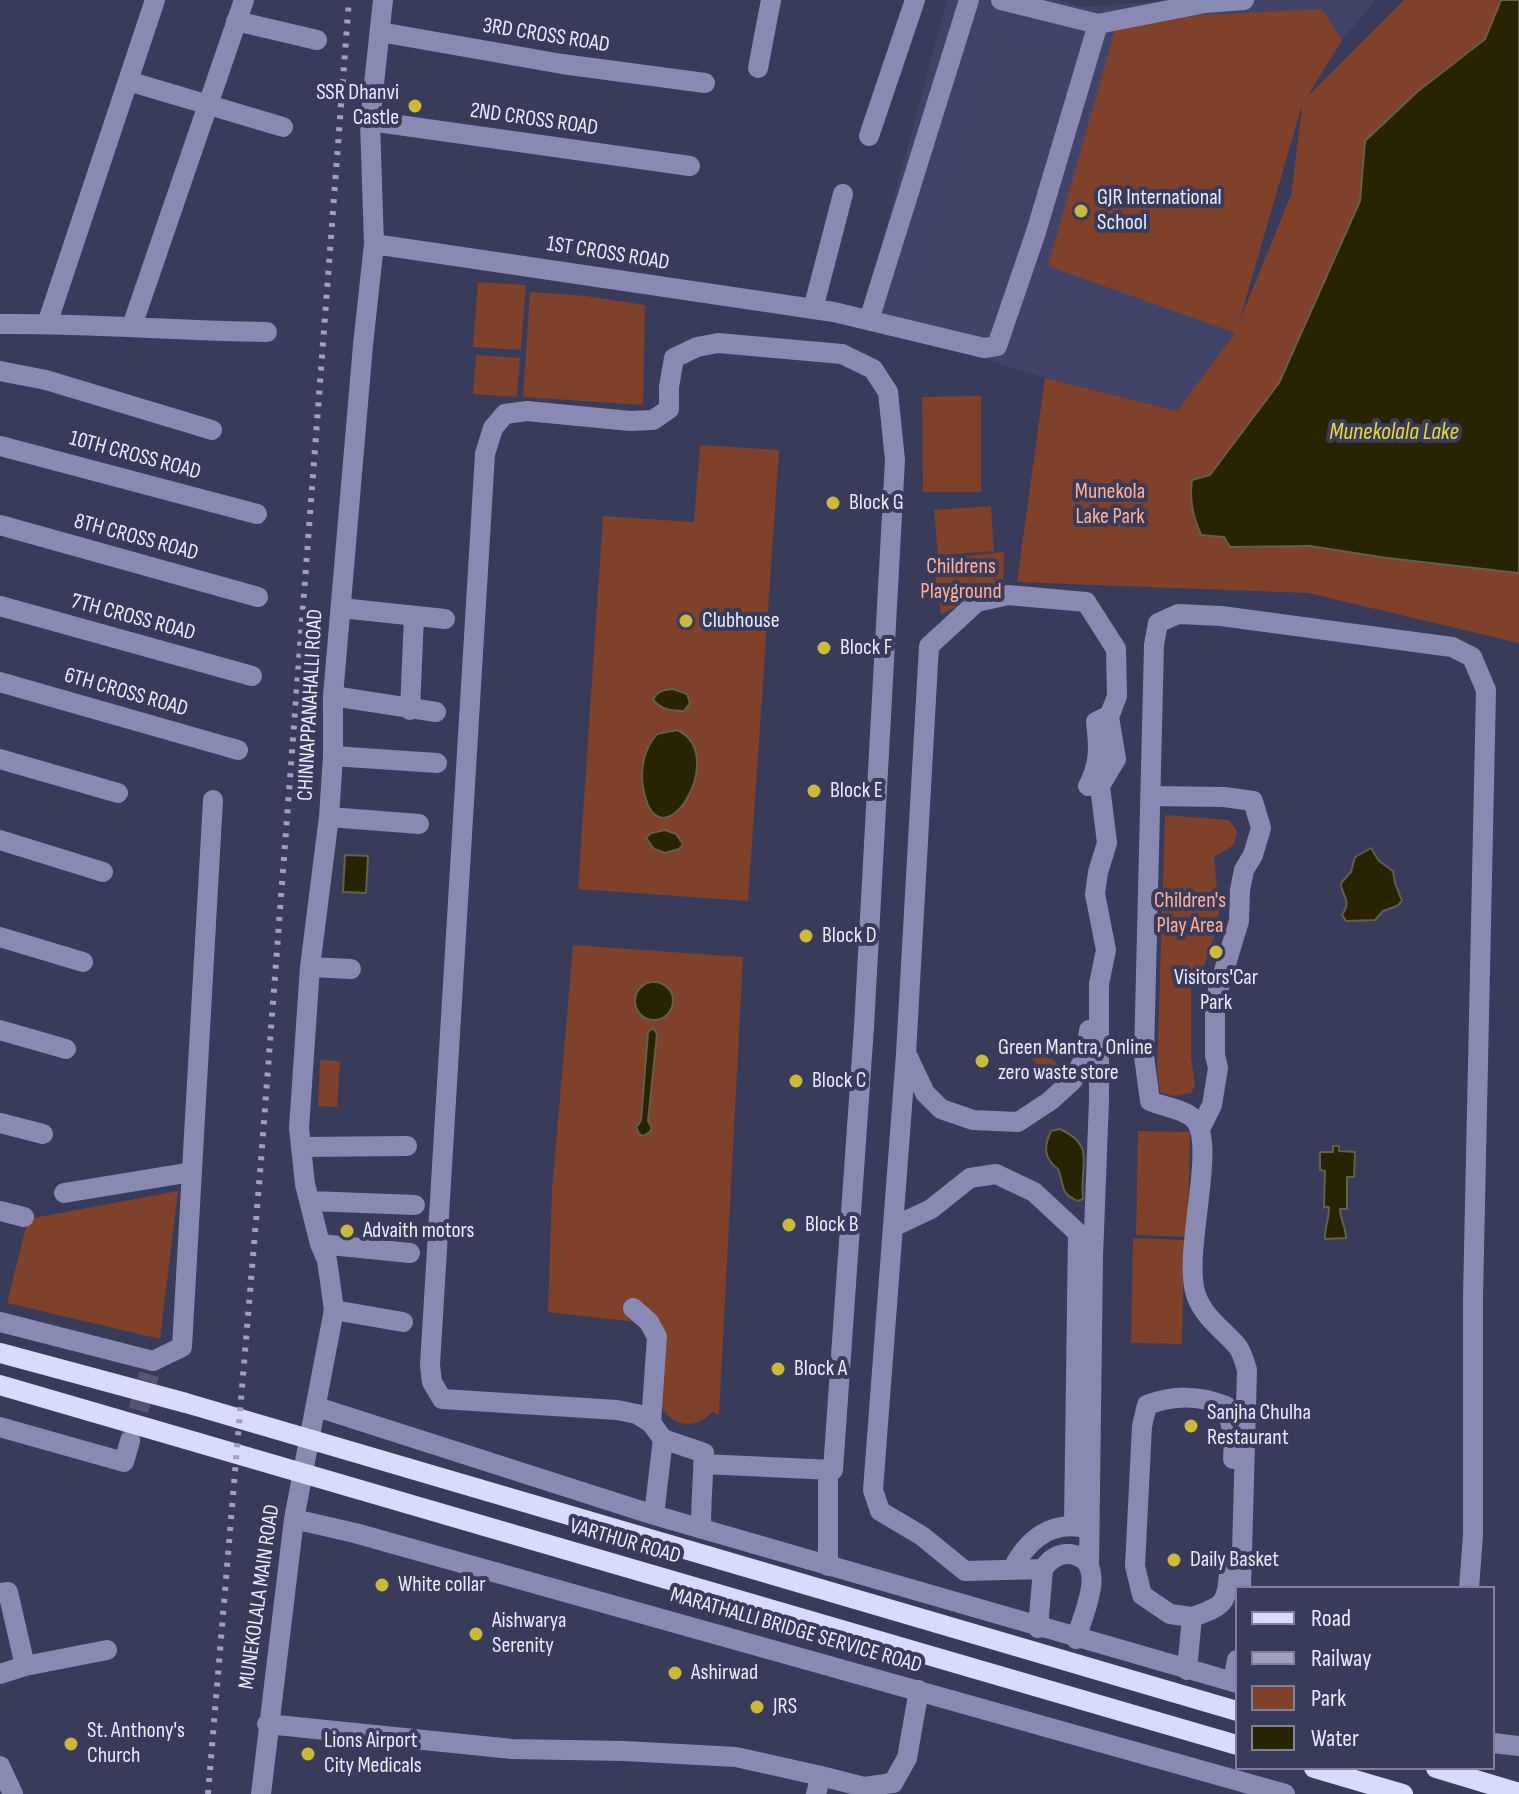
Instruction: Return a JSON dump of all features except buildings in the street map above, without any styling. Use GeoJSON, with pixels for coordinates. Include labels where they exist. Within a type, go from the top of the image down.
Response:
{"type":"FeatureCollection","features":[{"type":"Feature","properties":{"kind":"main road","name":"VARTHUR ROAD"},"geometry":{"type":"LineString","coordinates":[[0,1353],[344,1449],[1235,1710]]}},
{"type":"Feature","properties":{"kind":"main road","name":"VARTHUR ROAD"},"geometry":{"type":"LineString","coordinates":[[0,1385],[1235,1744]]}},
{"type":"Feature","properties":{"kind":"main road"},"geometry":{"type":"LineString","coordinates":[[1321,1770],[1403,1794]]}},
{"type":"Feature","properties":{"kind":"main road"},"geometry":{"type":"LineString","coordinates":[[1443,1770],[1519,1793]]}},
{"type":"Feature","properties":{"kind":"street"},"geometry":{"type":"LineString","coordinates":[[47,324],[155,0]]}},
{"type":"Feature","properties":{"kind":"street"},"geometry":{"type":"LineString","coordinates":[[132,326],[244,0]]}},
{"type":"Feature","properties":{"kind":"street","name":"CHINNAPPANAHALLI ROAD"},"geometry":{"type":"LineString","coordinates":[[317,1407],[334,1310],[327,1260],[305,1184],[299,1128],[310,967],[329,817],[333,696],[374,244],[370,121],[383,0]]}},
{"type":"Feature","properties":{"kind":"street"},"geometry":{"type":"LineString","coordinates":[[758,68],[771,0]]}},
{"type":"Feature","properties":{"kind":"street"},"geometry":{"type":"LineString","coordinates":[[869,136],[915,0]]}},
{"type":"Feature","properties":{"kind":"street"},"geometry":{"type":"LineString","coordinates":[[869,320],[969,0]]}},
{"type":"Feature","properties":{"kind":"street"},"geometry":{"type":"LineString","coordinates":[[1001,0],[1098,24],[1205,3],[1244,0]]}},
{"type":"Feature","properties":{"kind":"street"},"geometry":{"type":"LineString","coordinates":[[236,21],[317,40]]}},
{"type":"Feature","properties":{"kind":"street","name":"1ST CROSS ROAD"},"geometry":{"type":"LineString","coordinates":[[374,244],[834,312],[984,348],[997,346],[1036,232],[1098,24]]}},
{"type":"Feature","properties":{"kind":"street","name":"3RD CROSS ROAD"},"geometry":{"type":"LineString","coordinates":[[380,32],[562,64],[705,83]]}},
{"type":"Feature","properties":{"kind":"street"},"geometry":{"type":"LineString","coordinates":[[128,81],[283,127]]}},
{"type":"Feature","properties":{"kind":"street","name":"2ND CROSS ROAD"},"geometry":{"type":"LineString","coordinates":[[370,121],[690,166]]}},
{"type":"Feature","properties":{"kind":"street"},"geometry":{"type":"LineString","coordinates":[[813,309],[843,194]]}},
{"type":"Feature","properties":{"kind":"street"},"geometry":{"type":"LineString","coordinates":[[0,324],[267,332]]}},
{"type":"Feature","properties":{"kind":"street"},"geometry":{"type":"LineString","coordinates":[[718,343],[842,354],[873,369],[888,392],[895,460],[864,1027],[833,1470],[704,1458],[657,1431],[637,1414],[617,1410],[442,1399],[432,1382],[431,1342],[485,454],[493,428],[505,414],[527,411],[630,421],[653,420],[669,409],[674,358],[697,347],[718,343]]}},
{"type":"Feature","properties":{"kind":"street"},"geometry":{"type":"LineString","coordinates":[[0,371],[46,380],[212,430]]}},
{"type":"Feature","properties":{"kind":"street","name":"10TH CROSS ROAD"},"geometry":{"type":"LineString","coordinates":[[0,446],[257,514]]}},
{"type":"Feature","properties":{"kind":"street","name":"8TH CROSS ROAD"},"geometry":{"type":"LineString","coordinates":[[0,525],[258,597]]}},
{"type":"Feature","properties":{"kind":"street"},"geometry":{"type":"LineString","coordinates":[[1043,1569],[965,1571],[922,1536],[880,1511],[873,1490],[906,1054],[929,646],[977,602],[1008,595],[1086,602],[1116,649],[1117,696],[1110,714],[1116,759],[1100,786],[1107,843],[1095,894],[1106,950],[1099,984],[1099,1100],[1082,1526]]}},
{"type":"Feature","properties":{"kind":"street","name":"7TH CROSS ROAD"},"geometry":{"type":"LineString","coordinates":[[0,606],[252,676]]}},
{"type":"Feature","properties":{"kind":"street"},"geometry":{"type":"LineString","coordinates":[[341,608],[445,619]]}},
{"type":"Feature","properties":{"kind":"street"},"geometry":{"type":"LineString","coordinates":[[1241,1586],[1247,1370],[1239,1348],[1216,1328],[1196,1296],[1192,1265],[1202,1149],[1200,1129],[1193,1116],[1150,1101],[1145,1084],[1154,645],[1158,623],[1178,614],[1221,616],[1452,647],[1472,657],[1486,690],[1473,1297],[1473,1535],[1469,1586]]}},
{"type":"Feature","properties":{"kind":"street"},"geometry":{"type":"LineString","coordinates":[[410,710],[414,616]]}},
{"type":"Feature","properties":{"kind":"street","name":"6TH CROSS ROAD"},"geometry":{"type":"LineString","coordinates":[[0,682],[238,750]]}},
{"type":"Feature","properties":{"kind":"street"},"geometry":{"type":"LineString","coordinates":[[333,696],[436,712]]}},
{"type":"Feature","properties":{"kind":"street"},"geometry":{"type":"LineString","coordinates":[[906,1054],[925,1093],[941,1109],[973,1120],[1018,1122],[1050,1101],[1073,1080],[1086,1055],[1095,929],[1086,881],[1096,858],[1087,787],[1097,769],[1096,722],[1110,714]]}},
{"type":"Feature","properties":{"kind":"street"},"geometry":{"type":"LineString","coordinates":[[333,756],[437,763]]}},
{"type":"Feature","properties":{"kind":"street"},"geometry":{"type":"LineString","coordinates":[[0,759],[118,793]]}},
{"type":"Feature","properties":{"kind":"street"},"geometry":{"type":"LineString","coordinates":[[1150,796],[1224,797],[1253,801],[1261,828],[1253,855],[1244,870],[1239,921],[1215,1000],[1215,1055],[1218,1068],[1212,1105],[1200,1129]]}},
{"type":"Feature","properties":{"kind":"street"},"geometry":{"type":"LineString","coordinates":[[0,1322],[151,1368],[182,1347],[213,800]]}},
{"type":"Feature","properties":{"kind":"street"},"geometry":{"type":"LineString","coordinates":[[329,817],[419,824]]}},
{"type":"Feature","properties":{"kind":"street"},"geometry":{"type":"LineString","coordinates":[[0,840],[103,872]]}},
{"type":"Feature","properties":{"kind":"street"},"geometry":{"type":"LineString","coordinates":[[0,937],[83,962]]}},
{"type":"Feature","properties":{"kind":"street"},"geometry":{"type":"LineString","coordinates":[[310,967],[351,969]]}},
{"type":"Feature","properties":{"kind":"street"},"geometry":{"type":"LineString","coordinates":[[0,1030],[66,1049]]}},
{"type":"Feature","properties":{"kind":"street"},"geometry":{"type":"LineString","coordinates":[[0,1123],[43,1134]]}},
{"type":"Feature","properties":{"kind":"street"},"geometry":{"type":"LineString","coordinates":[[301,1147],[407,1146]]}},
{"type":"Feature","properties":{"kind":"street"},"geometry":{"type":"LineString","coordinates":[[64,1193],[192,1172]]}},
{"type":"Feature","properties":{"kind":"street"},"geometry":{"type":"LineString","coordinates":[[893,1227],[931,1209],[970,1178],[996,1174],[1034,1192],[1078,1233],[1082,1526],[1092,1574],[1076,1639]]}},
{"type":"Feature","properties":{"kind":"street"},"geometry":{"type":"LineString","coordinates":[[310,1201],[415,1205]]}},
{"type":"Feature","properties":{"kind":"street"},"geometry":{"type":"LineString","coordinates":[[0,1211],[24,1217]]}},
{"type":"Feature","properties":{"kind":"street"},"geometry":{"type":"LineString","coordinates":[[320,1244],[410,1253]]}},
{"type":"Feature","properties":{"kind":"street"},"geometry":{"type":"LineString","coordinates":[[633,1308],[649,1322],[657,1337],[654,1515]]}},
{"type":"Feature","properties":{"kind":"street"},"geometry":{"type":"LineString","coordinates":[[334,1310],[403,1322]]}},
{"type":"Feature","properties":{"kind":"street"},"geometry":{"type":"LineString","coordinates":[[1169,1397],[1206,1398],[1226,1406],[1234,1437],[1232,1542],[1227,1595],[1217,1609],[1192,1617],[1170,1614],[1142,1595],[1135,1566],[1142,1426],[1147,1405],[1169,1397]]}},
{"type":"Feature","properties":{"kind":"street"},"geometry":{"type":"LineString","coordinates":[[317,1407],[654,1515],[1235,1683]]}},
{"type":"Feature","properties":{"kind":"street","name":"MUNEKOLALA MAIN ROAD"},"geometry":{"type":"LineString","coordinates":[[261,1794],[294,1519],[317,1407]]}},
{"type":"Feature","properties":{"kind":"street"},"geometry":{"type":"LineString","coordinates":[[0,1427],[124,1462],[130,1441]]}},
{"type":"Feature","properties":{"kind":"street"},"geometry":{"type":"LineString","coordinates":[[701,1529],[704,1458]]}},
{"type":"Feature","properties":{"kind":"street"},"geometry":{"type":"LineString","coordinates":[[828,1469],[828,1566]]}},
{"type":"Feature","properties":{"kind":"street","name":"MARATHALLI BRIDGE SERVICE ROAD"},"geometry":{"type":"LineString","coordinates":[[294,1519],[355,1533],[1285,1794]]}},
{"type":"Feature","properties":{"kind":"street"},"geometry":{"type":"LineString","coordinates":[[1013,1568],[1031,1541],[1052,1530],[1082,1526]]}},
{"type":"Feature","properties":{"kind":"street"},"geometry":{"type":"LineString","coordinates":[[1038,1628],[1043,1569],[1054,1557],[1069,1554],[1077,1556],[1089,1567]]}},
{"type":"Feature","properties":{"kind":"street"},"geometry":{"type":"LineString","coordinates":[[0,1593],[8,1592],[25,1666]]}},
{"type":"Feature","properties":{"kind":"street"},"geometry":{"type":"LineString","coordinates":[[1187,1670],[1192,1617]]}},
{"type":"Feature","properties":{"kind":"street"},"geometry":{"type":"LineString","coordinates":[[0,1674],[107,1650]]}},
{"type":"Feature","properties":{"kind":"street"},"geometry":{"type":"LineString","coordinates":[[267,1724],[512,1749],[736,1757],[818,1785],[864,1787],[893,1783],[907,1758],[919,1690]]}},
{"type":"Feature","properties":{"kind":"street"},"geometry":{"type":"LineString","coordinates":[[1495,1743],[1519,1746]]}},
{"type":"Feature","properties":{"kind":"street"},"geometry":{"type":"LineString","coordinates":[[0,1766],[13,1794]]}},
{"type":"Feature","properties":{"kind":"shaded area","name":"GJR International School"},"geometry":{"type":"Polygon","coordinates":[[[947,0],[1059,0],[1082,7],[1182,0],[1376,0],[1342,40],[1303,101],[1236,333],[1177,411],[1045,378],[861,321],[947,0]]]}},
{"type":"Feature","properties":{"kind":"green space","name":"Munekola Lake Park"},"geometry":{"type":"Polygon","coordinates":[[[1404,0],[1501,0],[1485,38],[1417,92],[1365,141],[1360,201],[1279,383],[1210,475],[1224,537],[1231,547],[1310,546],[1519,573],[1519,643],[1308,593],[1017,582],[1045,378],[1177,411],[1235,333],[1048,266],[1118,19],[1322,9],[1342,40],[1307,97],[1404,0]],[[1302,107],[1239,322],[1291,195],[1302,107]]]}},
{"type":"Feature","properties":{"kind":"green space"},"geometry":{"type":"Polygon","coordinates":[[[478,282],[526,285],[521,350],[473,347],[478,282]]]}},
{"type":"Feature","properties":{"kind":"green space"},"geometry":{"type":"Polygon","coordinates":[[[530,292],[645,305],[643,405],[523,397],[530,292]]]}},
{"type":"Feature","properties":{"kind":"green space"},"geometry":{"type":"Polygon","coordinates":[[[476,355],[520,358],[517,397],[473,394],[476,355]]]}},
{"type":"Feature","properties":{"kind":"green space"},"geometry":{"type":"Polygon","coordinates":[[[981,396],[981,492],[923,492],[922,397],[981,396]]]}},
{"type":"Feature","properties":{"kind":"green space"},"geometry":{"type":"Polygon","coordinates":[[[700,445],[779,450],[748,901],[578,889],[603,516],[694,522],[700,445]]]}},
{"type":"Feature","properties":{"kind":"green space"},"geometry":{"type":"Polygon","coordinates":[[[991,506],[994,551],[938,555],[934,510],[991,506]]]}},
{"type":"Feature","properties":{"kind":"green space","name":"Childrens Playground"},"geometry":{"type":"Polygon","coordinates":[[[1004,552],[1003,585],[941,614],[933,560],[1004,552]]]}},
{"type":"Feature","properties":{"kind":"green space","name":"Children's Play Area"},"geometry":{"type":"Polygon","coordinates":[[[1165,815],[1229,820],[1237,831],[1234,845],[1214,857],[1219,911],[1216,931],[1203,969],[1191,983],[1191,1057],[1195,1085],[1191,1093],[1173,1096],[1160,1092],[1157,1072],[1165,815]]]}},
{"type":"Feature","properties":{"kind":"green space"},"geometry":{"type":"Polygon","coordinates":[[[573,945],[743,957],[719,1415],[712,1412],[693,1423],[680,1423],[662,1408],[667,1337],[661,1325],[548,1312],[552,1190],[573,945]]]}},
{"type":"Feature","properties":{"kind":"green space"},"geometry":{"type":"Polygon","coordinates":[[[1044,1049],[1063,1071],[1052,1080],[1032,1059],[1044,1049]]]}},
{"type":"Feature","properties":{"kind":"green space"},"geometry":{"type":"Polygon","coordinates":[[[320,1060],[340,1061],[337,1107],[318,1106],[320,1060]]]}},
{"type":"Feature","properties":{"kind":"green space"},"geometry":{"type":"Polygon","coordinates":[[[1138,1131],[1190,1132],[1188,1237],[1136,1235],[1138,1131]]]}},
{"type":"Feature","properties":{"kind":"green space"},"geometry":{"type":"Polygon","coordinates":[[[178,1191],[160,1339],[7,1303],[28,1219],[178,1191]]]}},
{"type":"Feature","properties":{"kind":"green space"},"geometry":{"type":"Polygon","coordinates":[[[1133,1238],[1184,1240],[1182,1344],[1131,1343],[1133,1238]]]}},
{"type":"Feature","properties":{"kind":"water","name":"Munekolala Lake"},"geometry":{"type":"Polygon","coordinates":[[[1501,0],[1519,0],[1519,573],[1310,546],[1230,547],[1224,537],[1201,535],[1192,508],[1192,480],[1210,475],[1279,383],[1360,201],[1365,141],[1417,92],[1485,39],[1501,0]]]}},
{"type":"Feature","properties":{"kind":"water"},"geometry":{"type":"Polygon","coordinates":[[[673,689],[687,694],[690,703],[684,711],[667,709],[653,700],[661,692],[673,689]]]}},
{"type":"Feature","properties":{"kind":"water"},"geometry":{"type":"Polygon","coordinates":[[[677,730],[692,743],[697,761],[694,781],[686,800],[675,813],[662,818],[651,810],[643,787],[643,766],[646,752],[657,734],[677,730]]]}},
{"type":"Feature","properties":{"kind":"water"},"geometry":{"type":"Polygon","coordinates":[[[665,830],[676,834],[683,844],[679,849],[665,853],[654,849],[646,838],[651,833],[665,830]]]}},
{"type":"Feature","properties":{"kind":"water"},"geometry":{"type":"Polygon","coordinates":[[[1371,848],[1379,861],[1393,871],[1402,901],[1383,911],[1375,920],[1346,921],[1342,915],[1347,902],[1341,883],[1351,872],[1355,857],[1371,848]]]}},
{"type":"Feature","properties":{"kind":"water"},"geometry":{"type":"Polygon","coordinates":[[[345,855],[368,856],[366,893],[343,892],[345,855]]]}},
{"type":"Feature","properties":{"kind":"water"},"geometry":{"type":"Polygon","coordinates":[[[654,982],[667,988],[673,1001],[667,1014],[654,1020],[641,1014],[635,1001],[641,988],[654,982]]]}},
{"type":"Feature","properties":{"kind":"water"},"geometry":{"type":"Polygon","coordinates":[[[653,1028],[657,1034],[648,1121],[652,1128],[643,1136],[636,1127],[641,1121],[648,1032],[653,1028]]]}},
{"type":"Feature","properties":{"kind":"water"},"geometry":{"type":"Polygon","coordinates":[[[1060,1129],[1079,1142],[1084,1157],[1083,1199],[1078,1201],[1065,1192],[1058,1169],[1047,1156],[1046,1147],[1051,1131],[1060,1129]]]}},
{"type":"Feature","properties":{"kind":"water"},"geometry":{"type":"Polygon","coordinates":[[[1333,1146],[1339,1146],[1339,1151],[1355,1152],[1354,1177],[1347,1177],[1347,1209],[1340,1209],[1346,1238],[1325,1239],[1329,1207],[1324,1207],[1325,1171],[1320,1170],[1320,1152],[1333,1152],[1333,1146]]]}},
{"type":"Feature","properties":{"kind":"tunnel"},"geometry":{"type":"LineString","coordinates":[[130,1439],[149,1374]]}},
{"type":"Feature","properties":{"kind":"railway"},"geometry":{"type":"LineString","coordinates":[[208,1794],[261,1161],[349,0]]}},
{"type":"Feature","properties":{"kind":"place","name":"SSR Dhanvi Castle"},"geometry":{"type":"Point","coordinates":[415,106]}},
{"type":"Feature","properties":{"kind":"place","name":"GJR International School"},"geometry":{"type":"Point","coordinates":[1081,211]}},
{"type":"Feature","properties":{"kind":"place","name":"Block G"},"geometry":{"type":"Point","coordinates":[833,503]}},
{"type":"Feature","properties":{"kind":"place","name":"Clubhouse"},"geometry":{"type":"Point","coordinates":[686,621]}},
{"type":"Feature","properties":{"kind":"place","name":"Block F"},"geometry":{"type":"Point","coordinates":[824,648]}},
{"type":"Feature","properties":{"kind":"place","name":"Block E"},"geometry":{"type":"Point","coordinates":[814,791]}},
{"type":"Feature","properties":{"kind":"place","name":"Block D"},"geometry":{"type":"Point","coordinates":[806,936]}},
{"type":"Feature","properties":{"kind":"place","name":"Visitors'Car Park"},"geometry":{"type":"Point","coordinates":[1216,952]}},
{"type":"Feature","properties":{"kind":"place","name":"Green Mantra, Online zero waste store"},"geometry":{"type":"Point","coordinates":[982,1061]}},
{"type":"Feature","properties":{"kind":"place","name":"Block C"},"geometry":{"type":"Point","coordinates":[796,1081]}},
{"type":"Feature","properties":{"kind":"place","name":"Block B"},"geometry":{"type":"Point","coordinates":[789,1225]}},
{"type":"Feature","properties":{"kind":"place","name":"Advaith motors"},"geometry":{"type":"Point","coordinates":[347,1231]}},
{"type":"Feature","properties":{"kind":"place","name":"Block A"},"geometry":{"type":"Point","coordinates":[778,1369]}},
{"type":"Feature","properties":{"kind":"place","name":"Sanjha Chulha Restaurant"},"geometry":{"type":"Point","coordinates":[1191,1426]}},
{"type":"Feature","properties":{"kind":"place","name":"Daily Basket"},"geometry":{"type":"Point","coordinates":[1174,1560]}},
{"type":"Feature","properties":{"kind":"place","name":"White collar"},"geometry":{"type":"Point","coordinates":[382,1585]}},
{"type":"Feature","properties":{"kind":"place","name":"Aishwarya Serenity"},"geometry":{"type":"Point","coordinates":[476,1634]}},
{"type":"Feature","properties":{"kind":"place","name":"Ashirwad"},"geometry":{"type":"Point","coordinates":[675,1673]}},
{"type":"Feature","properties":{"kind":"place","name":"JRS"},"geometry":{"type":"Point","coordinates":[757,1707]}},
{"type":"Feature","properties":{"kind":"place","name":"St. Anthony's Church"},"geometry":{"type":"Point","coordinates":[71,1744]}},
{"type":"Feature","properties":{"kind":"place","name":"Lions Airport City Medicals"},"geometry":{"type":"Point","coordinates":[308,1754]}}]}
